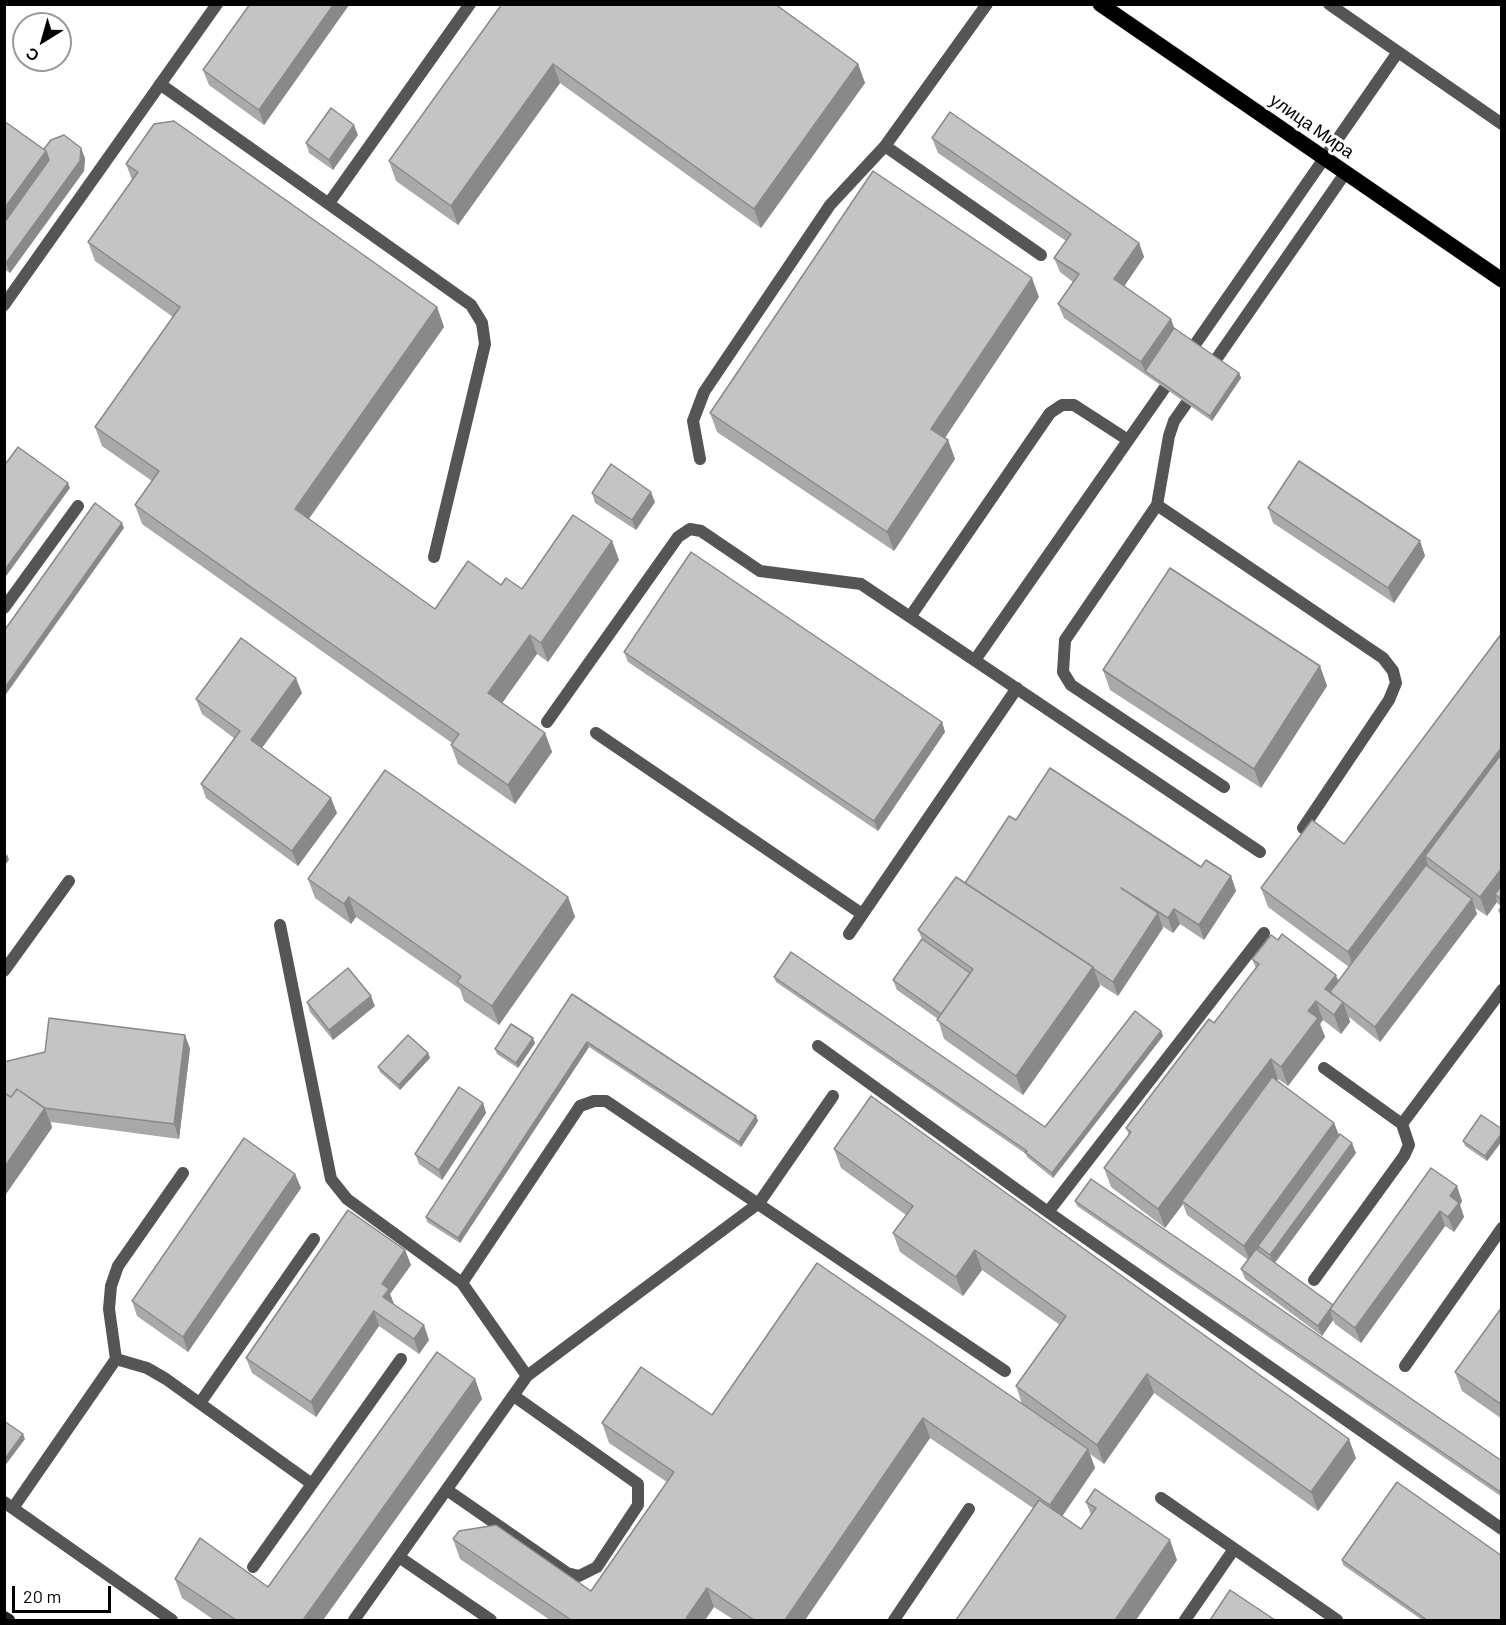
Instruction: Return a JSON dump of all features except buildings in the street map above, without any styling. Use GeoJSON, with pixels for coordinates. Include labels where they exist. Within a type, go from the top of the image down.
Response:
{"type":"FeatureCollection","features":[{"type":"Feature","properties":{"kind":"main road","name":"улица Мира"},"geometry":{"type":"LineString","coordinates":[[1100,4],[1502,280]]}},
{"type":"Feature","properties":{"kind":"main road"},"geometry":{"type":"LineString","coordinates":[[4,1617],[9,1620]]}},
{"type":"Feature","properties":{"kind":"lane"},"geometry":{"type":"LineString","coordinates":[[4,304],[217,4]]}},
{"type":"Feature","properties":{"kind":"lane"},"geometry":{"type":"LineString","coordinates":[[329,203],[470,4]]}},
{"type":"Feature","properties":{"kind":"lane"},"geometry":{"type":"LineString","coordinates":[[700,459],[693,421],[704,392],[830,205],[885,146],[987,4]]}},
{"type":"Feature","properties":{"kind":"lane"},"geometry":{"type":"LineString","coordinates":[[1329,4],[1502,124]]}},
{"type":"Feature","properties":{"kind":"lane"},"geometry":{"type":"LineString","coordinates":[[975,660],[1398,52]]}},
{"type":"Feature","properties":{"kind":"lane"},"geometry":{"type":"LineString","coordinates":[[160,84],[471,305],[482,323],[485,344],[434,557]]}},
{"type":"Feature","properties":{"kind":"lane"},"geometry":{"type":"LineString","coordinates":[[885,146],[1041,255]]}},
{"type":"Feature","properties":{"kind":"lane"},"geometry":{"type":"LineString","coordinates":[[1224,787],[1071,685],[1063,672],[1065,640],[1157,505],[1174,421],[1346,172]]}},
{"type":"Feature","properties":{"kind":"lane"},"geometry":{"type":"LineString","coordinates":[[910,617],[1050,414],[1062,405],[1074,405],[1128,440]]}},
{"type":"Feature","properties":{"kind":"lane"},"geometry":{"type":"LineString","coordinates":[[1157,505],[1383,658],[1393,671],[1396,683],[1389,700],[1303,828]]}},
{"type":"Feature","properties":{"kind":"lane"},"geometry":{"type":"LineString","coordinates":[[4,608],[78,506]]}},
{"type":"Feature","properties":{"kind":"lane"},"geometry":{"type":"LineString","coordinates":[[547,722],[678,537],[690,529],[701,531],[760,571],[861,584],[1260,852]]}},
{"type":"Feature","properties":{"kind":"lane"},"geometry":{"type":"LineString","coordinates":[[849,934],[1017,688]]}},
{"type":"Feature","properties":{"kind":"lane"},"geometry":{"type":"LineString","coordinates":[[596,733],[862,914]]}},
{"type":"Feature","properties":{"kind":"lane"},"geometry":{"type":"LineString","coordinates":[[4,971],[69,881]]}},
{"type":"Feature","properties":{"kind":"lane"},"geometry":{"type":"LineString","coordinates":[[280,925],[331,1179],[347,1199],[462,1283],[527,1376]]}},
{"type":"Feature","properties":{"kind":"lane"},"geometry":{"type":"LineString","coordinates":[[1048,1212],[1264,933]]}},
{"type":"Feature","properties":{"kind":"lane"},"geometry":{"type":"LineString","coordinates":[[1402,1124],[1502,990]]}},
{"type":"Feature","properties":{"kind":"lane"},"geometry":{"type":"LineString","coordinates":[[818,1046],[1048,1212],[1502,1529]]}},
{"type":"Feature","properties":{"kind":"lane"},"geometry":{"type":"LineString","coordinates":[[1314,1280],[1404,1156],[1409,1145],[1402,1124],[1324,1068]]}},
{"type":"Feature","properties":{"kind":"lane"},"geometry":{"type":"LineString","coordinates":[[354,1620],[527,1376],[759,1203],[832,1096]]}},
{"type":"Feature","properties":{"kind":"lane"},"geometry":{"type":"LineString","coordinates":[[462,1283],[580,1106],[594,1101],[606,1101],[1005,1371]]}},
{"type":"Feature","properties":{"kind":"lane"},"geometry":{"type":"LineString","coordinates":[[172,1620],[9,1505],[116,1359],[108,1309],[111,1286],[118,1266],[183,1173]]}},
{"type":"Feature","properties":{"kind":"lane"},"geometry":{"type":"LineString","coordinates":[[1405,1366],[1502,1228]]}},
{"type":"Feature","properties":{"kind":"lane"},"geometry":{"type":"LineString","coordinates":[[200,1402],[314,1239]]}},
{"type":"Feature","properties":{"kind":"lane"},"geometry":{"type":"LineString","coordinates":[[116,1359],[147,1368],[200,1402],[312,1484]]}},
{"type":"Feature","properties":{"kind":"lane"},"geometry":{"type":"LineString","coordinates":[[253,1567],[401,1359]]}},
{"type":"Feature","properties":{"kind":"lane"},"geometry":{"type":"LineString","coordinates":[[447,1490],[567,1573],[579,1576],[597,1567],[638,1505],[638,1484],[514,1395]]}},
{"type":"Feature","properties":{"kind":"lane"},"geometry":{"type":"LineString","coordinates":[[1161,1498],[1336,1620]]}},
{"type":"Feature","properties":{"kind":"lane"},"geometry":{"type":"LineString","coordinates":[[894,1620],[969,1509]]}},
{"type":"Feature","properties":{"kind":"lane"},"geometry":{"type":"LineString","coordinates":[[1185,1620],[1234,1549]]}},
{"type":"Feature","properties":{"kind":"lane"},"geometry":{"type":"LineString","coordinates":[[399,1557],[491,1620]]}}]}
